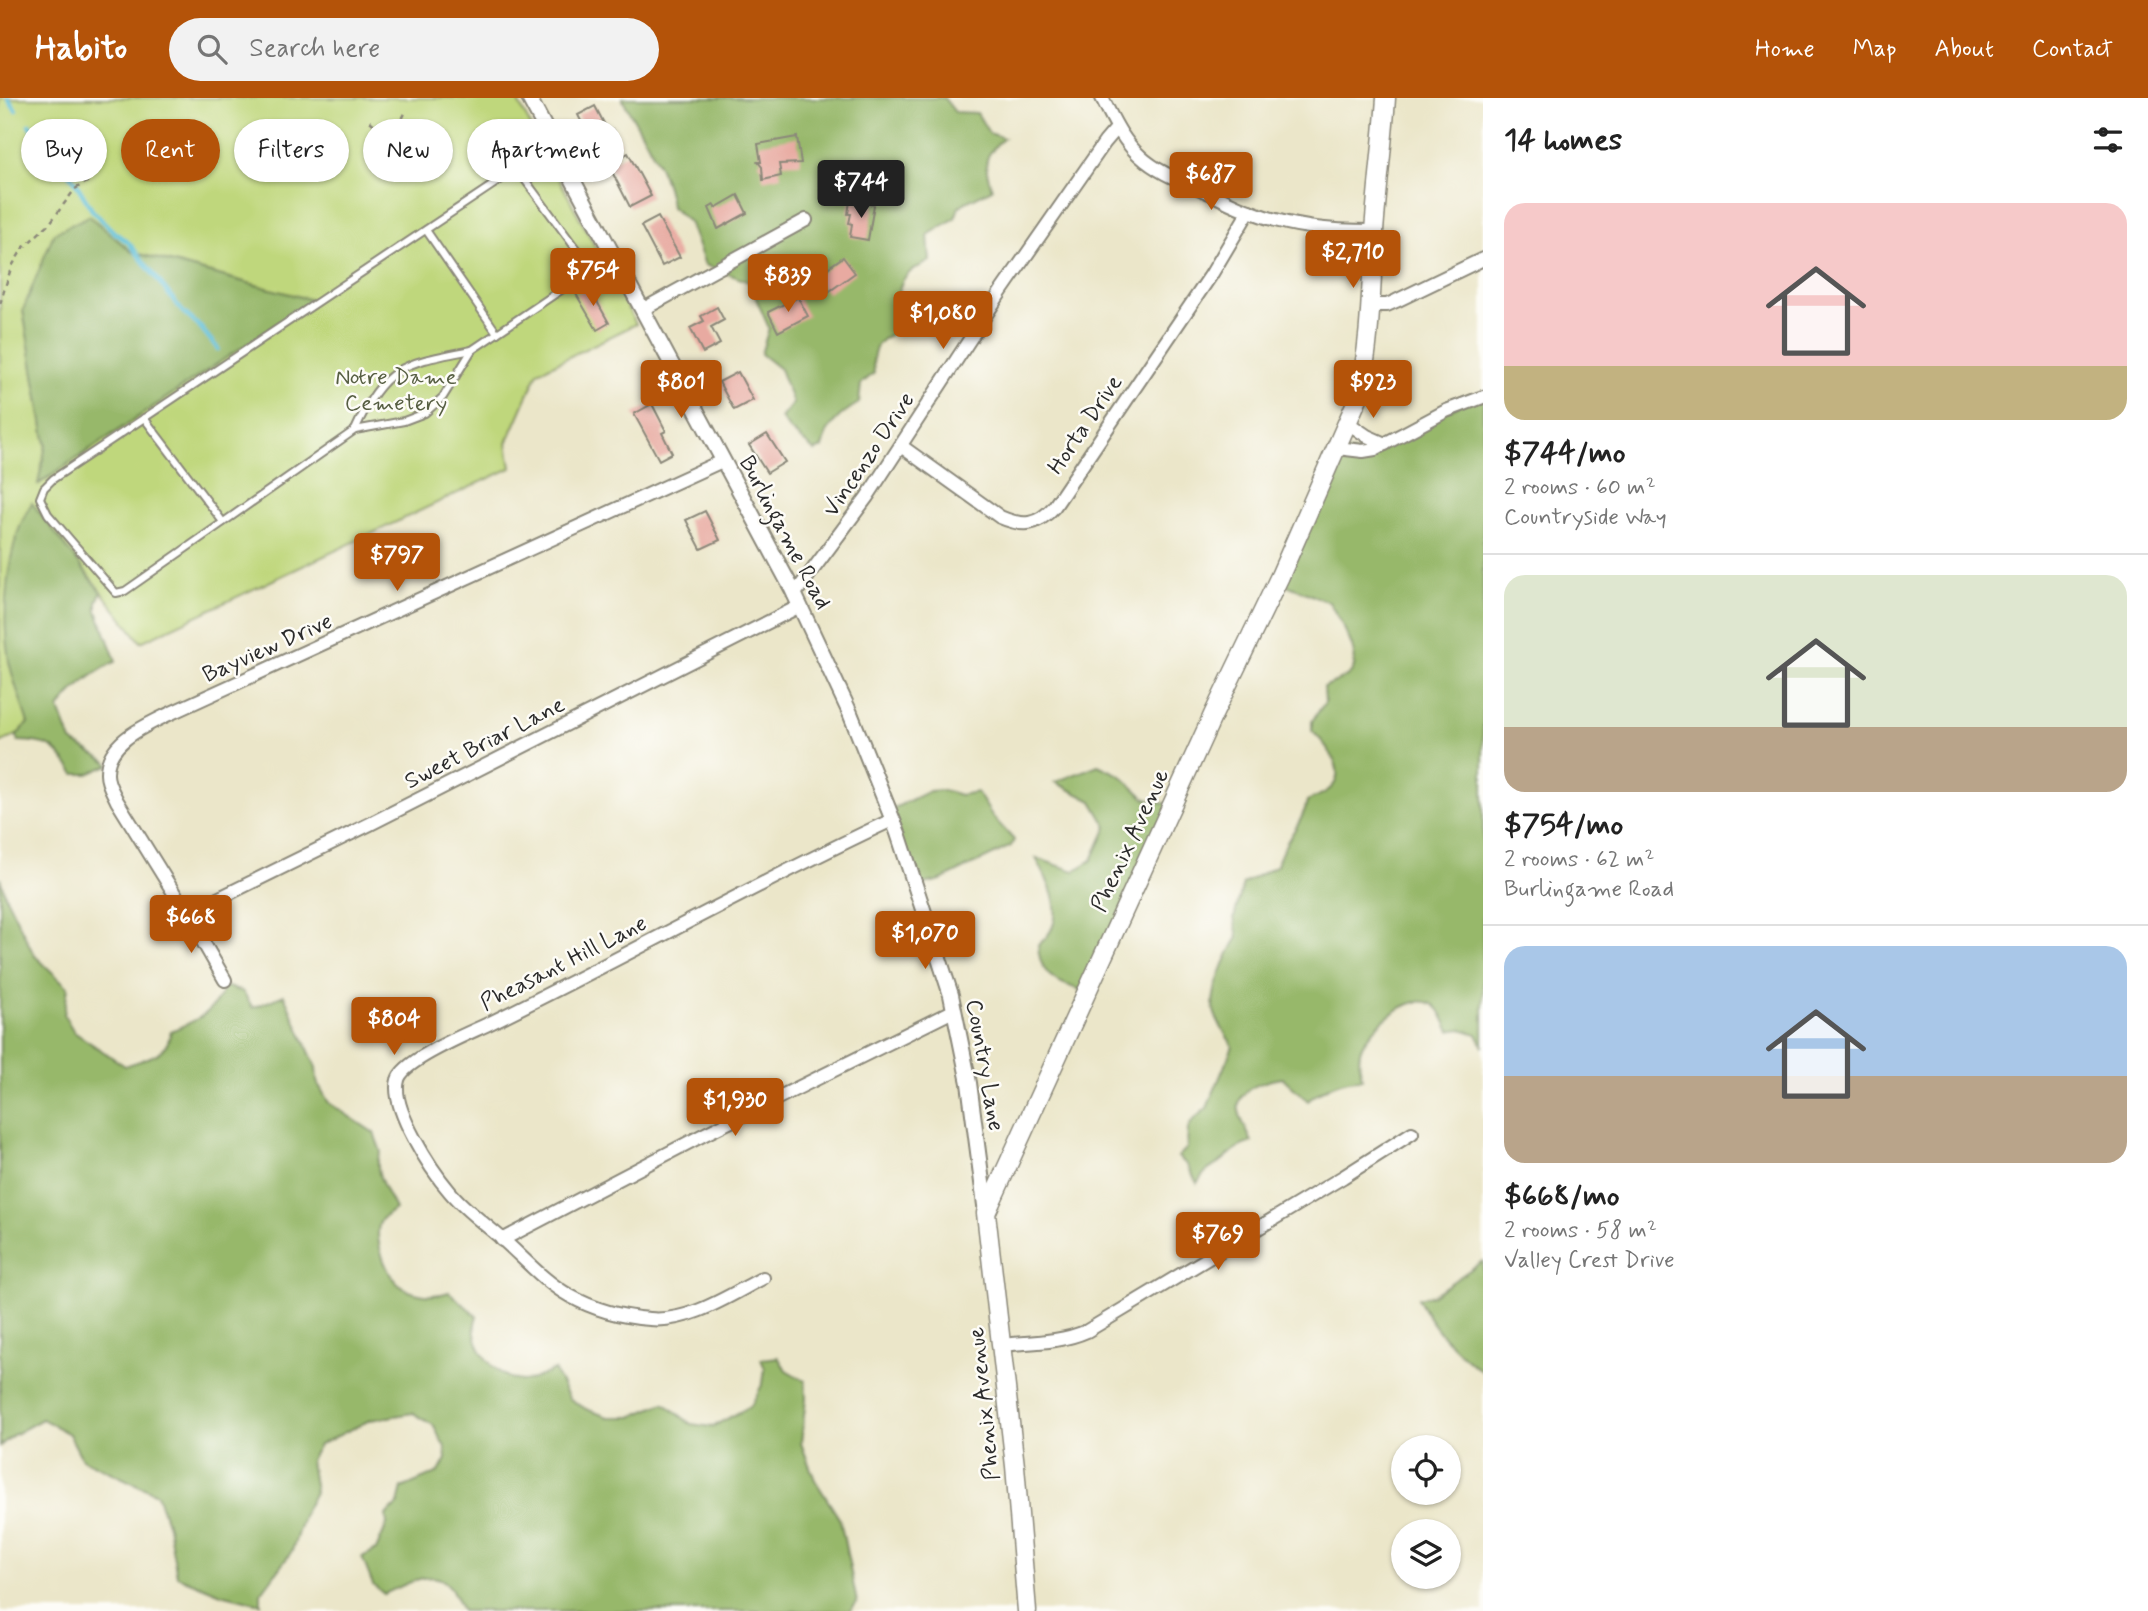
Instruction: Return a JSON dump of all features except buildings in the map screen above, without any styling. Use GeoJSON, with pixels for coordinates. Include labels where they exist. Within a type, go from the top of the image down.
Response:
{"type":"FeatureCollection","features":[{"type":"Feature","properties":{"kind":"main road","name":"Phenix Avenue"},"geometry":{"type":"LineString","coordinates":[[1027,1611],[986,1213],[1213,715],[1280,576],[1358,398],[1364,374],[1371,305],[1374,230],[1386,98]]}},
{"type":"Feature","properties":{"kind":"street","name":"Burlingame Road"},"geometry":{"type":"LineString","coordinates":[[529,98],[540,119]]}},
{"type":"Feature","properties":{"kind":"street"},"geometry":{"type":"LineString","coordinates":[[1102,98],[1117,128],[1130,146],[1150,164],[1249,212],[1296,226],[1331,231],[1374,230]]}},
{"type":"Feature","properties":{"kind":"street","name":"Vincenzo Drive"},"geometry":{"type":"LineString","coordinates":[[797,601],[1002,290],[1117,128]]}},
{"type":"Feature","properties":{"kind":"street","name":"Burlingame Road"},"geometry":{"type":"LineString","coordinates":[[574,182],[797,601],[828,664],[856,732]]}},
{"type":"Feature","properties":{"kind":"street","name":"Horta Drive"},"geometry":{"type":"LineString","coordinates":[[901,446],[1000,517],[1016,524],[1030,523],[1045,517],[1211,275],[1249,212]]}},
{"type":"Feature","properties":{"kind":"street"},"geometry":{"type":"LineString","coordinates":[[642,310],[806,220]]}},
{"type":"Feature","properties":{"kind":"street"},"geometry":{"type":"LineString","coordinates":[[1371,305],[1396,301],[1483,259]]}},
{"type":"Feature","properties":{"kind":"street"},"geometry":{"type":"LineString","coordinates":[[1337,448],[1363,452],[1385,444],[1446,411],[1483,397]]}},
{"type":"Feature","properties":{"kind":"street"},"geometry":{"type":"LineString","coordinates":[[1348,423],[1385,444]]}},
{"type":"Feature","properties":{"kind":"street","name":"Bayview Drive"},"geometry":{"type":"LineString","coordinates":[[187,914],[108,782],[108,764],[123,741],[151,723],[723,461]]}},
{"type":"Feature","properties":{"kind":"street","name":"Sweet Briar Lane"},"geometry":{"type":"LineString","coordinates":[[187,914],[370,824],[797,601]]}},
{"type":"Feature","properties":{"kind":"street","name":"Country Lane"},"geometry":{"type":"LineString","coordinates":[[856,732],[892,820],[955,1010],[969,1083],[986,1213]]}},
{"type":"Feature","properties":{"kind":"street","name":"Pheasant Hill Lane"},"geometry":{"type":"LineString","coordinates":[[763,1279],[680,1317],[654,1320],[611,1313],[568,1294],[544,1278],[451,1193],[412,1133],[398,1099],[398,1079],[406,1069],[428,1053],[892,820]]}},
{"type":"Feature","properties":{"kind":"street"},"geometry":{"type":"LineString","coordinates":[[187,914],[225,980]]}},
{"type":"Feature","properties":{"kind":"street"},"geometry":{"type":"LineString","coordinates":[[502,1240],[707,1133],[955,1010]]}},
{"type":"Feature","properties":{"kind":"street"},"geometry":{"type":"LineString","coordinates":[[1001,1345],[1056,1341],[1087,1331],[1412,1133]]}},
{"type":"Feature","properties":{"kind":"lane"},"geometry":{"type":"LineString","coordinates":[[472,350],[443,397],[425,412],[404,421],[355,430],[125,591],[116,593],[48,514],[40,498],[44,488],[53,479],[498,182]]}},
{"type":"Feature","properties":{"kind":"lane"},"geometry":{"type":"LineString","coordinates":[[527,182],[591,270]]}},
{"type":"Feature","properties":{"kind":"lane"},"geometry":{"type":"LineString","coordinates":[[426,230],[497,333]]}},
{"type":"Feature","properties":{"kind":"lane"},"geometry":{"type":"LineString","coordinates":[[355,430],[374,394],[391,374],[411,364],[472,350],[613,255]]}},
{"type":"Feature","properties":{"kind":"lane"},"geometry":{"type":"LineString","coordinates":[[145,418],[223,522]]}},
{"type":"Feature","properties":{"kind":"path"},"geometry":{"type":"LineString","coordinates":[[402,119],[405,113]]}},
{"type":"Feature","properties":{"kind":"path"},"geometry":{"type":"LineString","coordinates":[[0,304],[16,258],[29,240],[50,223],[75,189],[87,182]]}},
{"type":"Feature","properties":{"kind":"green space","name":"Notre Dame Cemetery"},"geometry":{"type":"Polygon","coordinates":[[[0,98],[516,98],[527,119],[467,119],[467,182],[561,182],[636,324],[538,372],[507,443],[511,468],[141,642],[32,504],[9,661],[28,723],[17,735],[0,743],[0,98]],[[89,216],[23,310],[46,445],[39,484],[311,300],[132,252],[89,216]]]}},
{"type":"Feature","properties":{"kind":"green space"},"geometry":{"type":"Polygon","coordinates":[[[622,98],[944,98],[955,112],[977,113],[989,133],[1004,138],[992,150],[987,160],[987,173],[992,189],[964,203],[959,207],[955,218],[928,235],[930,261],[904,278],[899,292],[898,314],[902,328],[878,344],[873,356],[874,373],[861,384],[859,403],[835,421],[822,448],[815,451],[789,429],[781,418],[793,403],[780,369],[761,354],[769,328],[749,282],[705,265],[689,222],[671,207],[659,166],[622,98]]]}},
{"type":"Feature","properties":{"kind":"green space"},"geometry":{"type":"Polygon","coordinates":[[[89,216],[132,252],[312,300],[38,484],[46,445],[23,310],[54,233],[89,216]]]}},
{"type":"Feature","properties":{"kind":"green space"},"geometry":{"type":"Polygon","coordinates":[[[1483,393],[1483,1047],[1477,1034],[1461,1029],[1450,1031],[1440,1012],[1432,1004],[1413,1003],[1402,1007],[1382,1021],[1362,1046],[1359,1058],[1362,1079],[1333,1085],[1308,1101],[1283,1078],[1268,1081],[1247,1091],[1239,1103],[1239,1111],[1252,1142],[1235,1150],[1206,1172],[1197,1183],[1187,1165],[1178,1157],[1187,1148],[1188,1128],[1207,1108],[1233,1046],[1217,1020],[1213,1003],[1220,973],[1238,937],[1234,918],[1243,884],[1277,865],[1307,801],[1326,792],[1336,781],[1333,757],[1312,731],[1312,721],[1325,702],[1324,687],[1349,674],[1354,667],[1355,659],[1349,638],[1329,602],[1279,582],[1335,452],[1364,452],[1483,393]]]}},
{"type":"Feature","properties":{"kind":"green space"},"geometry":{"type":"Polygon","coordinates":[[[32,503],[101,592],[97,611],[116,661],[84,681],[59,709],[71,741],[109,765],[88,774],[75,774],[57,752],[46,745],[18,741],[17,735],[28,723],[9,661],[6,601],[16,538],[32,503]]]}},
{"type":"Feature","properties":{"kind":"green space"},"geometry":{"type":"Polygon","coordinates":[[[1098,765],[1120,775],[1146,799],[1173,805],[1086,992],[1052,978],[1042,965],[1038,945],[1048,936],[1053,925],[1055,903],[1036,858],[1074,871],[1092,860],[1107,827],[1092,801],[1055,782],[1098,765]]]}},
{"type":"Feature","properties":{"kind":"green space"},"geometry":{"type":"Polygon","coordinates":[[[943,790],[960,795],[977,792],[993,817],[1014,840],[1011,846],[941,880],[916,886],[888,811],[929,791],[943,790]]]}},
{"type":"Feature","properties":{"kind":"green space"},"geometry":{"type":"Polygon","coordinates":[[[0,878],[6,897],[34,955],[68,987],[64,1015],[74,1032],[125,1066],[161,1051],[166,1046],[171,1031],[210,1010],[225,986],[243,992],[253,1008],[284,995],[316,1067],[317,1082],[329,1103],[374,1133],[381,1152],[378,1159],[379,1173],[395,1209],[382,1219],[378,1234],[381,1253],[393,1279],[416,1293],[430,1295],[449,1292],[477,1316],[475,1326],[479,1347],[485,1358],[502,1374],[522,1381],[535,1379],[554,1370],[569,1398],[586,1409],[608,1417],[631,1417],[664,1403],[691,1424],[712,1427],[751,1406],[763,1383],[765,1369],[761,1359],[778,1357],[786,1370],[805,1381],[801,1443],[815,1480],[840,1520],[857,1602],[850,1611],[462,1611],[449,1586],[435,1577],[418,1580],[384,1594],[373,1585],[362,1557],[376,1550],[387,1524],[386,1515],[398,1504],[402,1488],[439,1472],[446,1459],[445,1447],[433,1425],[413,1413],[370,1420],[319,1445],[310,1460],[315,1492],[304,1513],[292,1551],[261,1593],[261,1604],[221,1594],[177,1576],[168,1526],[157,1494],[82,1459],[69,1434],[42,1419],[13,1435],[0,1446],[0,878]]]}},
{"type":"Feature","properties":{"kind":"green space"},"geometry":{"type":"Polygon","coordinates":[[[1483,1261],[1483,1372],[1446,1339],[1418,1298],[1433,1295],[1483,1261]]]}},
{"type":"Feature","properties":{"kind":"waterway"},"geometry":{"type":"LineString","coordinates":[[8,98],[16,110]]}},
{"type":"Feature","properties":{"kind":"waterway"},"geometry":{"type":"LineString","coordinates":[[75,182],[92,210],[129,243],[182,311],[201,328],[218,349]]}}]}
